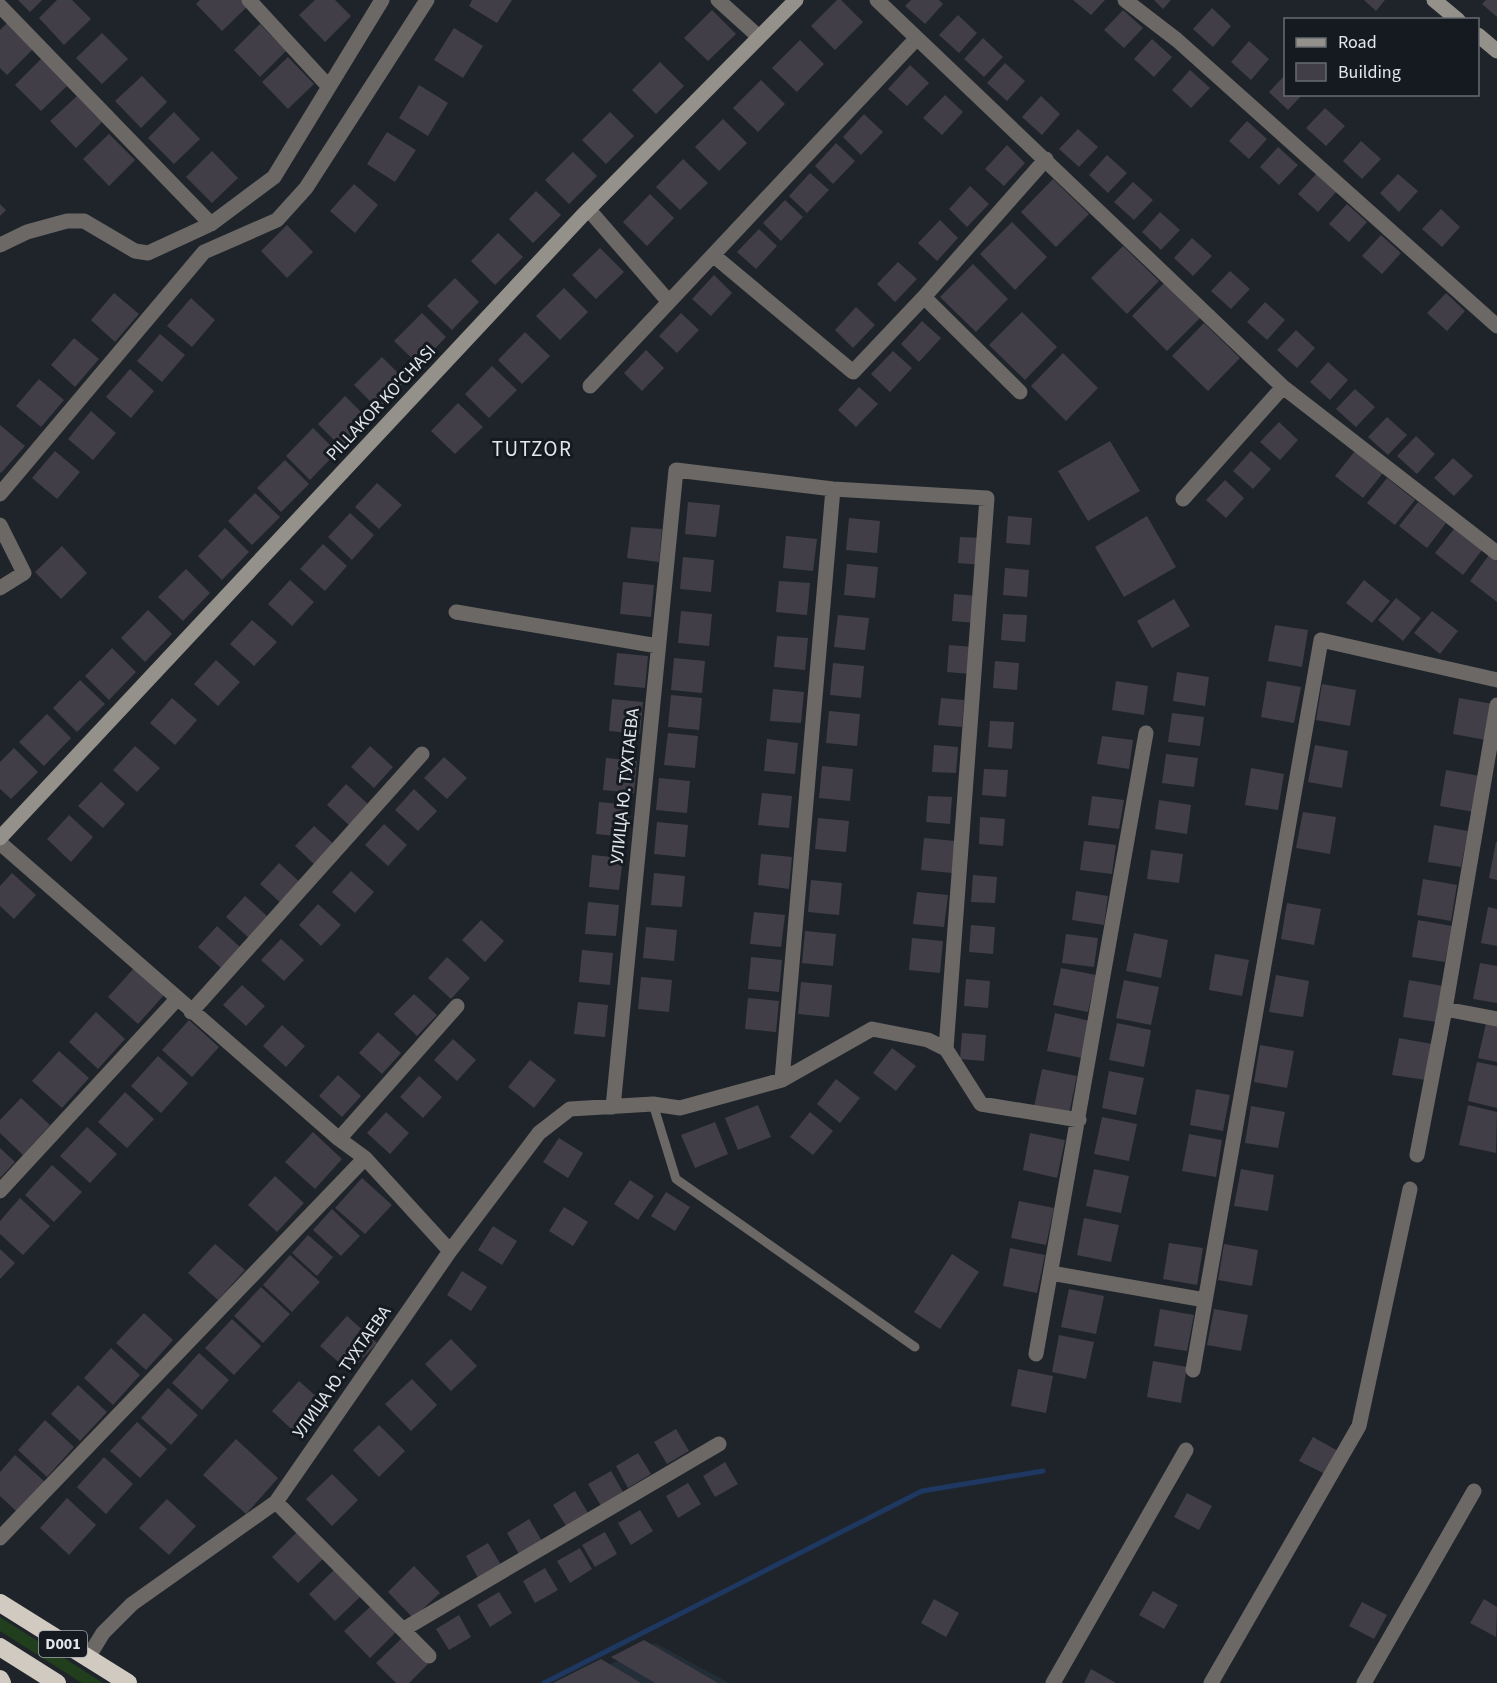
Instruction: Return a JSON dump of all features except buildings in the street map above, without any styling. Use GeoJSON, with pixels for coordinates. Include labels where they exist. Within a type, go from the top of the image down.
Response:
{"type":"FeatureCollection","features":[{"type":"Feature","properties":{"kind":"highway","name":"D001"},"geometry":{"type":"LineString","coordinates":[[0,1603],[128,1683]]}},
{"type":"Feature","properties":{"kind":"highway","name":"D001"},"geometry":{"type":"LineString","coordinates":[[0,1647],[57,1683]]}},
{"type":"Feature","properties":{"kind":"highway"},"geometry":{"type":"LineString","coordinates":[[0,1678],[2,1683]]}},
{"type":"Feature","properties":{"kind":"street"},"geometry":{"type":"LineString","coordinates":[[249,0],[329,87]]}},
{"type":"Feature","properties":{"kind":"street"},"geometry":{"type":"LineString","coordinates":[[0,244],[27,232],[67,220],[84,221],[135,251],[148,253],[211,224],[274,177],[382,0]]}},
{"type":"Feature","properties":{"kind":"street"},"geometry":{"type":"LineString","coordinates":[[0,494],[204,252],[277,220],[306,188],[427,0]]}},
{"type":"Feature","properties":{"kind":"street"},"geometry":{"type":"LineString","coordinates":[[718,0],[759,37]]}},
{"type":"Feature","properties":{"kind":"street","name":"PILLAKOR KO'CHASI"},"geometry":{"type":"LineString","coordinates":[[0,838],[589,210],[796,0]]}},
{"type":"Feature","properties":{"kind":"street"},"geometry":{"type":"LineString","coordinates":[[877,0],[1282,387],[1497,553]]}},
{"type":"Feature","properties":{"kind":"street"},"geometry":{"type":"LineString","coordinates":[[1125,0],[1177,40],[1497,327]]}},
{"type":"Feature","properties":{"kind":"street"},"geometry":{"type":"LineString","coordinates":[[1434,0],[1456,18]]}},
{"type":"Feature","properties":{"kind":"street"},"geometry":{"type":"LineString","coordinates":[[0,6],[211,224]]}},
{"type":"Feature","properties":{"kind":"street"},"geometry":{"type":"LineString","coordinates":[[1479,36],[1497,51]]}},
{"type":"Feature","properties":{"kind":"street"},"geometry":{"type":"LineString","coordinates":[[590,386],[916,39]]}},
{"type":"Feature","properties":{"kind":"street"},"geometry":{"type":"LineString","coordinates":[[713,255],[853,372],[924,297],[1046,159]]}},
{"type":"Feature","properties":{"kind":"street"},"geometry":{"type":"LineString","coordinates":[[589,210],[669,302]]}},
{"type":"Feature","properties":{"kind":"street"},"geometry":{"type":"LineString","coordinates":[[924,297],[1020,392]]}},
{"type":"Feature","properties":{"kind":"street"},"geometry":{"type":"LineString","coordinates":[[1183,499],[1282,387]]}},
{"type":"Feature","properties":{"kind":"street","name":"УЛИЦА Ю. ТУХТАЕВА"},"geometry":{"type":"LineString","coordinates":[[613,1107],[676,470],[833,489]]}},
{"type":"Feature","properties":{"kind":"street"},"geometry":{"type":"LineString","coordinates":[[782,1080],[833,489],[987,498],[946,1049],[981,1104],[1079,1120]]}},
{"type":"Feature","properties":{"kind":"street"},"geometry":{"type":"LineString","coordinates":[[0,525],[24,573],[0,588]]}},
{"type":"Feature","properties":{"kind":"street"},"geometry":{"type":"LineString","coordinates":[[456,612],[658,646]]}},
{"type":"Feature","properties":{"kind":"street"},"geometry":{"type":"LineString","coordinates":[[1193,1370],[1321,640],[1497,680]]}},
{"type":"Feature","properties":{"kind":"street"},"geometry":{"type":"LineString","coordinates":[[1417,1155],[1445,1009],[1497,705]]}},
{"type":"Feature","properties":{"kind":"street"},"geometry":{"type":"LineString","coordinates":[[1036,1354],[1146,733]]}},
{"type":"Feature","properties":{"kind":"street"},"geometry":{"type":"LineString","coordinates":[[191,1012],[422,754]]}},
{"type":"Feature","properties":{"kind":"street"},"geometry":{"type":"LineString","coordinates":[[0,843],[191,1012],[339,1139],[365,1158],[450,1251]]}},
{"type":"Feature","properties":{"kind":"street"},"geometry":{"type":"LineString","coordinates":[[0,1191],[177,999]]}},
{"type":"Feature","properties":{"kind":"street"},"geometry":{"type":"LineString","coordinates":[[339,1139],[457,1006]]}},
{"type":"Feature","properties":{"kind":"street"},"geometry":{"type":"LineString","coordinates":[[1445,1009],[1497,1019]]}},
{"type":"Feature","properties":{"kind":"street","name":"УЛИЦА Ю. ТУХТАЕВА"},"geometry":{"type":"LineString","coordinates":[[87,1659],[103,1632],[132,1604],[276,1502],[450,1251],[538,1133],[570,1109],[653,1104],[680,1108],[782,1080],[872,1029],[928,1040],[946,1049]]}},
{"type":"Feature","properties":{"kind":"street"},"geometry":{"type":"LineString","coordinates":[[0,1538],[365,1158]]}},
{"type":"Feature","properties":{"kind":"street"},"geometry":{"type":"LineString","coordinates":[[1211,1683],[1359,1426],[1410,1189]]}},
{"type":"Feature","properties":{"kind":"street"},"geometry":{"type":"LineString","coordinates":[[1051,1273],[1205,1299]]}},
{"type":"Feature","properties":{"kind":"street"},"geometry":{"type":"LineString","coordinates":[[404,1629],[719,1444]]}},
{"type":"Feature","properties":{"kind":"street"},"geometry":{"type":"LineString","coordinates":[[1053,1683],[1186,1450]]}},
{"type":"Feature","properties":{"kind":"street"},"geometry":{"type":"LineString","coordinates":[[1364,1683],[1474,1491]]}},
{"type":"Feature","properties":{"kind":"street"},"geometry":{"type":"LineString","coordinates":[[276,1502],[429,1656]]}},
{"type":"Feature","properties":{"kind":"lane"},"geometry":{"type":"LineString","coordinates":[[653,1104],[676,1179],[915,1347]]}},
{"type":"Feature","properties":{"kind":"shaded area"},"geometry":{"type":"Polygon","coordinates":[[[655,1643],[729,1683],[571,1683],[655,1643]]]}},
{"type":"Feature","properties":{"kind":"green space"},"geometry":{"type":"Polygon","coordinates":[[[0,1617],[103,1683],[82,1683],[0,1631],[0,1617]]]}},
{"type":"Feature","properties":{"kind":"waterway"},"geometry":{"type":"LineString","coordinates":[[544,1683],[922,1491],[1043,1471]]}},
{"type":"Feature","properties":{"kind":"district","name":"TUTZOR"},"geometry":{"type":"Point","coordinates":[532,449]}}]}
